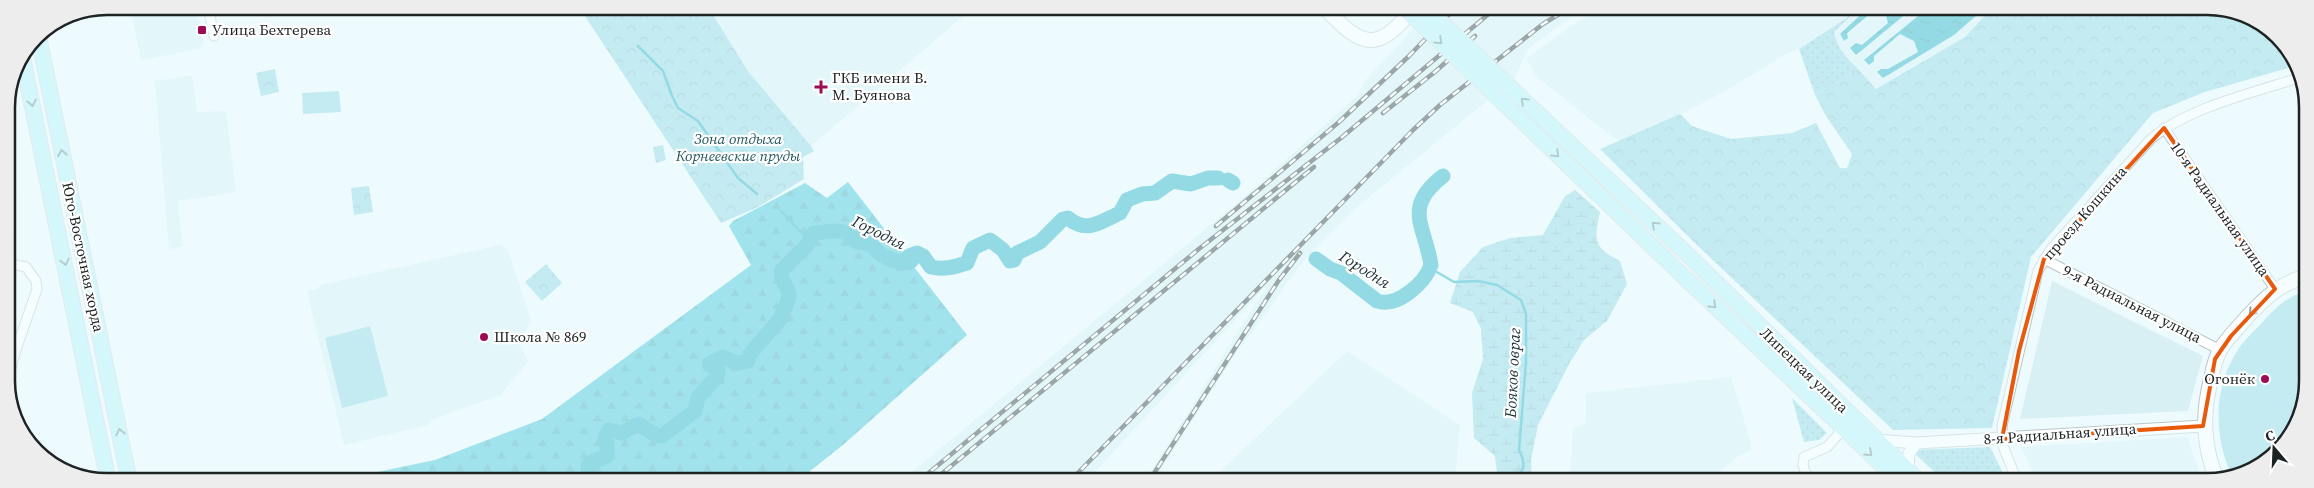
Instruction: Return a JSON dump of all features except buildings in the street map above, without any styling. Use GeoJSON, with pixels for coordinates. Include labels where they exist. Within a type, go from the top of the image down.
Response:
{"type":"FeatureCollection","features":[{"type":"Feature","properties":{"kind":"main road"},"geometry":{"type":"LineString","coordinates":[[1332,15],[1352,35],[1362,40],[1374,40],[1386,37],[1398,28],[1409,15]]}},
{"type":"Feature","properties":{"kind":"main road","name":"Липецкая улица"},"geometry":{"type":"LineString","coordinates":[[1412,15],[1843,429],[1902,473]]}},
{"type":"Feature","properties":{"kind":"main road","name":"Липецкая улица"},"geometry":{"type":"LineString","coordinates":[[1433,15],[1691,258],[1876,440],[1905,473]]}},
{"type":"Feature","properties":{"kind":"main road","name":"Юго-Восточная хорда"},"geometry":{"type":"LineString","coordinates":[[40,44],[128,473]]}},
{"type":"Feature","properties":{"kind":"main road","name":"Юго-Восточная хорда"},"geometry":{"type":"LineString","coordinates":[[24,66],[107,473]]}},
{"type":"Feature","properties":{"kind":"main road"},"geometry":{"type":"LineString","coordinates":[[2214,472],[2208,456],[2203,426],[2207,393],[2216,359],[2230,336],[2275,289],[2299,279]]}},
{"type":"Feature","properties":{"kind":"street"},"geometry":{"type":"LineString","coordinates":[[210,15],[214,36]]}},
{"type":"Feature","properties":{"kind":"street","name":"проезд Кошкина"},"geometry":{"type":"LineString","coordinates":[[2014,473],[2002,438],[2002,426],[2038,271],[2044,259],[2151,139],[2164,128],[2183,118],[2294,79]]}},
{"type":"Feature","properties":{"kind":"street","name":"10-я Радиальная улица"},"geometry":{"type":"LineString","coordinates":[[2164,128],[2275,289]]}},
{"type":"Feature","properties":{"kind":"street","name":"9-я Радиальная улица"},"geometry":{"type":"LineString","coordinates":[[2044,259],[2220,350]]}},
{"type":"Feature","properties":{"kind":"street"},"geometry":{"type":"LineString","coordinates":[[15,265],[26,267],[36,281],[37,290],[15,354]]}},
{"type":"Feature","properties":{"kind":"street","name":"8-я Радиальная улица"},"geometry":{"type":"LineString","coordinates":[[1876,440],[1917,443],[2203,426]]}},
{"type":"Feature","properties":{"kind":"street"},"geometry":{"type":"LineString","coordinates":[[1805,473],[1803,466],[1804,457],[1826,447],[1843,429]]}},
{"type":"Feature","properties":{"kind":"street"},"geometry":{"type":"LineString","coordinates":[[1909,473],[1909,453],[1917,443]]}},
{"type":"Feature","properties":{"kind":"highlighted area"},"geometry":{"type":"Polygon","coordinates":[[[2164,128],[2275,289],[2231,336],[2215,359],[2203,426],[2002,439],[2019,351],[2044,259],[2164,128]]]}},
{"type":"Feature","properties":{"kind":"shaded area"},"geometry":{"type":"Polygon","coordinates":[[[132,15],[199,15],[204,44],[200,49],[141,60],[132,15]]]}},
{"type":"Feature","properties":{"kind":"shaded area","name":"ГКБ имени В. М. Буянова"},"geometry":{"type":"Polygon","coordinates":[[[713,15],[965,15],[811,146],[748,71],[713,15]]]}},
{"type":"Feature","properties":{"kind":"shaded area"},"geometry":{"type":"Polygon","coordinates":[[[1426,15],[1574,15],[1528,49],[1515,78],[1357,207],[1305,259],[1233,358],[1159,473],[1150,473],[1268,284],[1094,473],[911,473],[1249,193],[1359,94],[1364,82],[1426,15]]]}},
{"type":"Feature","properties":{"kind":"shaded area"},"geometry":{"type":"Polygon","coordinates":[[[1589,15],[1847,15],[1848,17],[1799,49],[1786,54],[1729,89],[1672,119],[1620,141],[1611,136],[1537,77],[1526,59],[1589,15]]]}},
{"type":"Feature","properties":{"kind":"shaded area"},"geometry":{"type":"Polygon","coordinates":[[[1852,15],[1985,15],[1965,37],[1876,89],[1841,51],[1834,32],[1852,15]]]}},
{"type":"Feature","properties":{"kind":"shaded area"},"geometry":{"type":"Polygon","coordinates":[[[192,75],[197,112],[226,111],[236,192],[178,201],[182,246],[169,250],[155,81],[192,75]]]}},
{"type":"Feature","properties":{"kind":"shaded area"},"geometry":{"type":"Polygon","coordinates":[[[500,245],[508,250],[531,320],[520,346],[528,361],[501,395],[431,420],[428,425],[344,445],[307,291],[318,289],[320,285],[500,245]]]}},
{"type":"Feature","properties":{"kind":"shaded area"},"geometry":{"type":"Polygon","coordinates":[[[2052,281],[2203,356],[2188,411],[2020,419],[2052,281]]]}},
{"type":"Feature","properties":{"kind":"shaded area"},"geometry":{"type":"Polygon","coordinates":[[[1347,351],[1460,425],[1456,473],[1218,473],[1347,351]]]}},
{"type":"Feature","properties":{"kind":"shaded area"},"geometry":{"type":"Polygon","coordinates":[[[1731,377],[1751,443],[1751,450],[1737,457],[1719,473],[1570,473],[1573,429],[1586,423],[1586,393],[1731,377]]]}},
{"type":"Feature","properties":{"kind":"shaded area"},"geometry":{"type":"Polygon","coordinates":[[[2187,437],[2200,473],[2033,473],[2021,447],[2187,437]]]}},
{"type":"Feature","properties":{"kind":"green space","name":"Зона отдыха Корнеевские пруды"},"geometry":{"type":"Polygon","coordinates":[[[584,15],[713,15],[748,71],[811,146],[814,151],[803,157],[804,179],[756,208],[721,223],[584,15]]]}},
{"type":"Feature","properties":{"kind":"green space"},"geometry":{"type":"Polygon","coordinates":[[[1847,15],[1852,15],[1834,32],[1835,38],[1846,57],[1858,69],[1815,95],[1799,49],[1848,17],[1847,15]]]}},
{"type":"Feature","properties":{"kind":"green space"},"geometry":{"type":"Polygon","coordinates":[[[1985,15],[2219,16],[2242,22],[2263,34],[2280,51],[2290,67],[2205,92],[2153,113],[2031,257],[1992,428],[1893,430],[1700,248],[1600,149],[1680,114],[1692,126],[1731,139],[1792,133],[1816,123],[1840,168],[1847,168],[1852,154],[1826,116],[1815,95],[1858,69],[1876,89],[1965,37],[1985,15]]]}},
{"type":"Feature","properties":{"kind":"green space"},"geometry":{"type":"Polygon","coordinates":[[[275,69],[279,92],[261,96],[256,73],[275,69]]]}},
{"type":"Feature","properties":{"kind":"green space"},"geometry":{"type":"Polygon","coordinates":[[[339,91],[341,112],[303,114],[302,93],[339,91]]]}},
{"type":"Feature","properties":{"kind":"green space"},"geometry":{"type":"Polygon","coordinates":[[[663,145],[666,160],[656,163],[653,147],[663,145]]]}},
{"type":"Feature","properties":{"kind":"green space"},"geometry":{"type":"Polygon","coordinates":[[[848,182],[967,335],[844,444],[808,473],[373,473],[435,460],[542,419],[751,265],[729,226],[733,221],[805,183],[827,198],[848,182]]]}},
{"type":"Feature","properties":{"kind":"green space"},"geometry":{"type":"Polygon","coordinates":[[[369,186],[373,212],[354,215],[351,188],[369,186]]]}},
{"type":"Feature","properties":{"kind":"green space"},"geometry":{"type":"Polygon","coordinates":[[[1575,190],[1600,212],[1597,230],[1598,242],[1605,252],[1620,261],[1627,284],[1607,321],[1584,340],[1569,364],[1538,425],[1531,460],[1532,473],[1497,473],[1495,456],[1474,438],[1472,393],[1483,359],[1481,329],[1473,312],[1450,303],[1460,272],[1483,247],[1510,238],[1543,235],[1565,196],[1575,190]]]}},
{"type":"Feature","properties":{"kind":"green space"},"geometry":{"type":"Polygon","coordinates":[[[546,264],[562,283],[542,301],[525,282],[546,264]]]}},
{"type":"Feature","properties":{"kind":"green space","name":"Огонёк"},"geometry":{"type":"Polygon","coordinates":[[[2299,294],[2299,387],[2294,411],[2287,427],[2268,450],[2253,461],[2230,470],[2221,444],[2219,429],[2218,413],[2223,382],[2228,367],[2241,345],[2286,300],[2299,294]]]}},
{"type":"Feature","properties":{"kind":"green space"},"geometry":{"type":"Polygon","coordinates":[[[370,326],[388,396],[342,408],[325,338],[370,326]]]}},
{"type":"Feature","properties":{"kind":"green space"},"geometry":{"type":"Polygon","coordinates":[[[1792,398],[1827,433],[1819,440],[1804,442],[1792,398]]]}},
{"type":"Feature","properties":{"kind":"green space"},"geometry":{"type":"Polygon","coordinates":[[[1990,447],[2003,473],[1935,473],[1911,450],[1990,447]]]}},
{"type":"Feature","properties":{"kind":"water"},"geometry":{"type":"Polygon","coordinates":[[[1860,15],[1869,15],[1847,33],[1848,38],[1844,41],[1840,34],[1860,15]]]}},
{"type":"Feature","properties":{"kind":"water"},"geometry":{"type":"Polygon","coordinates":[[[1886,15],[1905,15],[1856,55],[1850,48],[1856,43],[1862,45],[1888,23],[1886,15]]]}},
{"type":"Feature","properties":{"kind":"water"},"geometry":{"type":"Polygon","coordinates":[[[1919,15],[1977,15],[1954,35],[1883,78],[1877,72],[1881,69],[1888,69],[1918,52],[1914,41],[1900,34],[1874,56],[1874,61],[1869,65],[1864,60],[1919,15]]]}},
{"type":"Feature","properties":{"kind":"waterway"},"geometry":{"type":"LineString","coordinates":[[638,46],[663,71],[678,108],[698,121],[738,178],[757,194]]}},
{"type":"Feature","properties":{"kind":"waterway","name":"Городня"},"geometry":{"type":"LineString","coordinates":[[1316,259],[1330,269],[1341,273],[1377,301],[1393,301],[1409,292],[1423,279],[1431,265],[1419,218],[1420,208],[1423,198],[1430,187],[1443,176]]}},
{"type":"Feature","properties":{"kind":"waterway","name":"Городня"},"geometry":{"type":"LineString","coordinates":[[590,473],[588,466],[592,462],[607,456],[605,437],[609,430],[622,433],[638,424],[656,435],[662,436],[695,411],[698,398],[717,376],[718,371],[709,364],[723,357],[736,363],[748,361],[750,354],[781,318],[788,301],[789,295],[781,271],[808,244],[810,237],[814,233],[845,232],[857,242],[870,244],[880,254],[894,261],[908,263],[911,261],[909,256],[917,253],[923,256],[931,267],[940,268],[967,263],[973,248],[990,240],[1003,250],[1010,261],[1014,260],[1017,253],[1040,242],[1063,219],[1068,218],[1081,225],[1094,225],[1120,213],[1127,200],[1142,194],[1155,193],[1172,181],[1191,184],[1208,178],[1218,178]]}},
{"type":"Feature","properties":{"kind":"waterway","name":"Городня"},"geometry":{"type":"LineString","coordinates":[[1228,180],[1233,183]]}},
{"type":"Feature","properties":{"kind":"waterway"},"geometry":{"type":"LineString","coordinates":[[781,211],[800,231],[810,237]]}},
{"type":"Feature","properties":{"kind":"waterway","name":"Бояков овраг"},"geometry":{"type":"LineString","coordinates":[[1430,268],[1454,282],[1478,281],[1497,285],[1521,300],[1526,314],[1526,362],[1519,450],[1523,459],[1523,466],[1520,473]]}},
{"type":"Feature","properties":{"kind":"railway"},"geometry":{"type":"LineString","coordinates":[[1216,226],[1339,122],[1409,56],[1448,15]]}},
{"type":"Feature","properties":{"kind":"railway"},"geometry":{"type":"LineString","coordinates":[[929,473],[1200,248],[1341,138],[1487,15]]}},
{"type":"Feature","properties":{"kind":"railway"},"geometry":{"type":"LineString","coordinates":[[1078,473],[1413,130],[1440,105],[1543,24],[1558,15]]}},
{"type":"Feature","properties":{"kind":"railway"},"geometry":{"type":"LineString","coordinates":[[1383,113],[1436,71],[1475,36]]}},
{"type":"Feature","properties":{"kind":"railway"},"geometry":{"type":"LineString","coordinates":[[943,473],[1314,167]]}},
{"type":"Feature","properties":{"kind":"railway"},"geometry":{"type":"LineString","coordinates":[[1154,473],[1279,280],[1300,253]]}},
{"type":"Feature","properties":{"kind":"place","name":"Улица Бехтерева"},"geometry":{"type":"Point","coordinates":[202,30]}},
{"type":"Feature","properties":{"kind":"place","name":"ГКБ имени В. М. Буянова"},"geometry":{"type":"Point","coordinates":[821,87]}},
{"type":"Feature","properties":{"kind":"place","name":"Школа № 869"},"geometry":{"type":"Point","coordinates":[484,337]}},
{"type":"Feature","properties":{"kind":"place","name":"Огонёк"},"geometry":{"type":"Point","coordinates":[2265,379]}}]}
